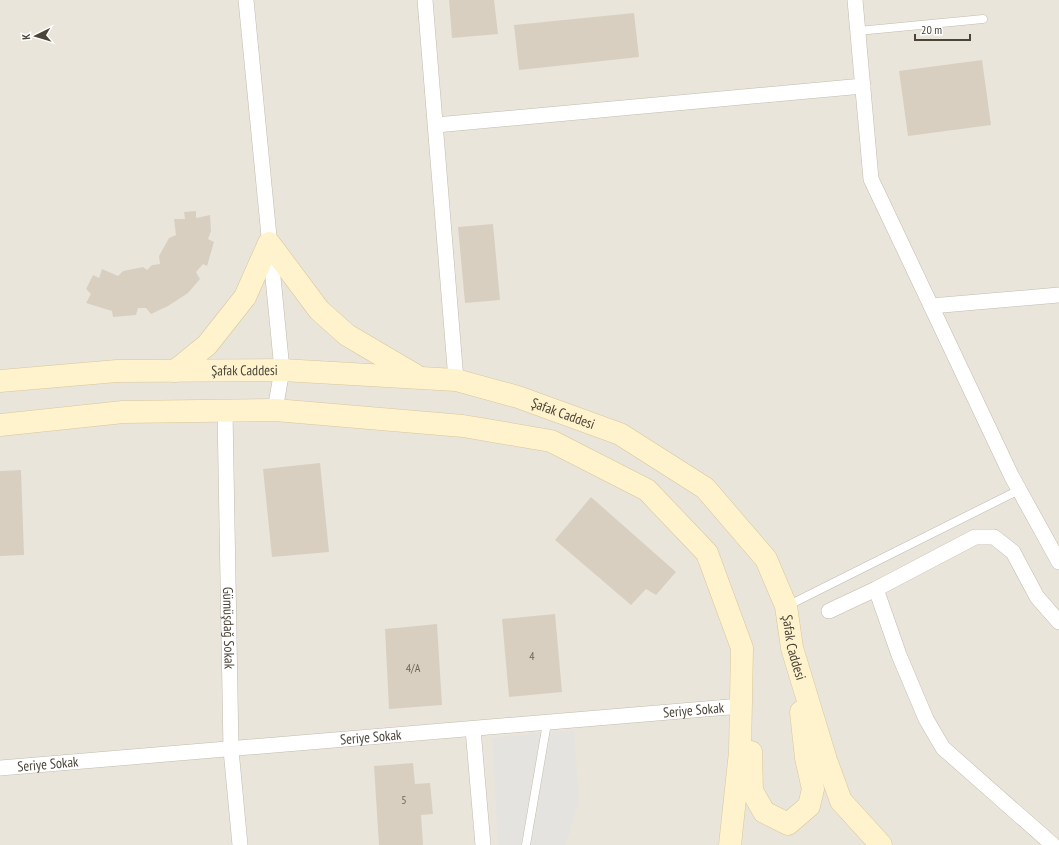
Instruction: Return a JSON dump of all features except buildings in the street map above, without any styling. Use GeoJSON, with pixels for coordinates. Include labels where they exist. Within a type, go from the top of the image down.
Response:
{"type":"FeatureCollection","features":[{"type":"Feature","properties":{"kind":"main road"},"geometry":{"type":"LineString","coordinates":[[175,371],[207,345],[245,297],[269,243],[319,310],[347,335],[420,378]]}},
{"type":"Feature","properties":{"kind":"main road","name":"Şafak Caddesi"},"geometry":{"type":"LineString","coordinates":[[0,381],[117,371],[282,370],[456,380],[518,397],[620,434],[705,488],[766,559],[786,606],[794,656],[826,760],[841,801],[881,845]]}},
{"type":"Feature","properties":{"kind":"main road"},"geometry":{"type":"LineString","coordinates":[[0,424],[123,412],[275,410],[463,426],[551,441],[647,490],[707,553],[742,648],[740,752],[730,845]]}},
{"type":"Feature","properties":{"kind":"main road"},"geometry":{"type":"LineString","coordinates":[[741,706],[751,749],[752,791],[764,812],[788,824],[809,806],[813,789],[806,758],[794,656]]}},
{"type":"Feature","properties":{"kind":"street"},"geometry":{"type":"LineString","coordinates":[[246,0],[282,370],[275,410]]}},
{"type":"Feature","properties":{"kind":"street"},"geometry":{"type":"LineString","coordinates":[[425,0],[456,380]]}},
{"type":"Feature","properties":{"kind":"street"},"geometry":{"type":"LineString","coordinates":[[855,0],[872,179],[1019,490],[1059,562]]}},
{"type":"Feature","properties":{"kind":"street"},"geometry":{"type":"LineString","coordinates":[[436,125],[863,86]]}},
{"type":"Feature","properties":{"kind":"street"},"geometry":{"type":"LineString","coordinates":[[931,306],[1059,295]]}},
{"type":"Feature","properties":{"kind":"street","name":"Gümüşdağ Sokak"},"geometry":{"type":"LineString","coordinates":[[225,411],[231,750],[240,845]]}},
{"type":"Feature","properties":{"kind":"street"},"geometry":{"type":"LineString","coordinates":[[828,611],[876,589],[975,537],[994,537],[1013,552],[1037,597],[1059,622]]}},
{"type":"Feature","properties":{"kind":"street"},"geometry":{"type":"LineString","coordinates":[[876,589],[899,655],[920,705],[943,748],[1053,845]]}},
{"type":"Feature","properties":{"kind":"street","name":"Seriye Sokak"},"geometry":{"type":"LineString","coordinates":[[0,768],[231,750],[741,706]]}},
{"type":"Feature","properties":{"kind":"street"},"geometry":{"type":"LineString","coordinates":[[473,729],[483,845]]}},
{"type":"Feature","properties":{"kind":"lane"},"geometry":{"type":"LineString","coordinates":[[858,32],[983,19]]}},
{"type":"Feature","properties":{"kind":"lane"},"geometry":{"type":"LineString","coordinates":[[786,606],[1019,490]]}},
{"type":"Feature","properties":{"kind":"lane"},"geometry":{"type":"LineString","coordinates":[[526,845],[547,723]]}},
{"type":"Feature","properties":{"kind":"shaded area"},"geometry":{"type":"Polygon","coordinates":[[[0,0],[1059,0],[1059,845],[0,845],[0,0]]]}},
{"type":"Feature","properties":{"kind":"shaded area"},"geometry":{"type":"Polygon","coordinates":[[[574,730],[579,800],[566,845],[498,845],[492,738],[574,730]]]}}]}
